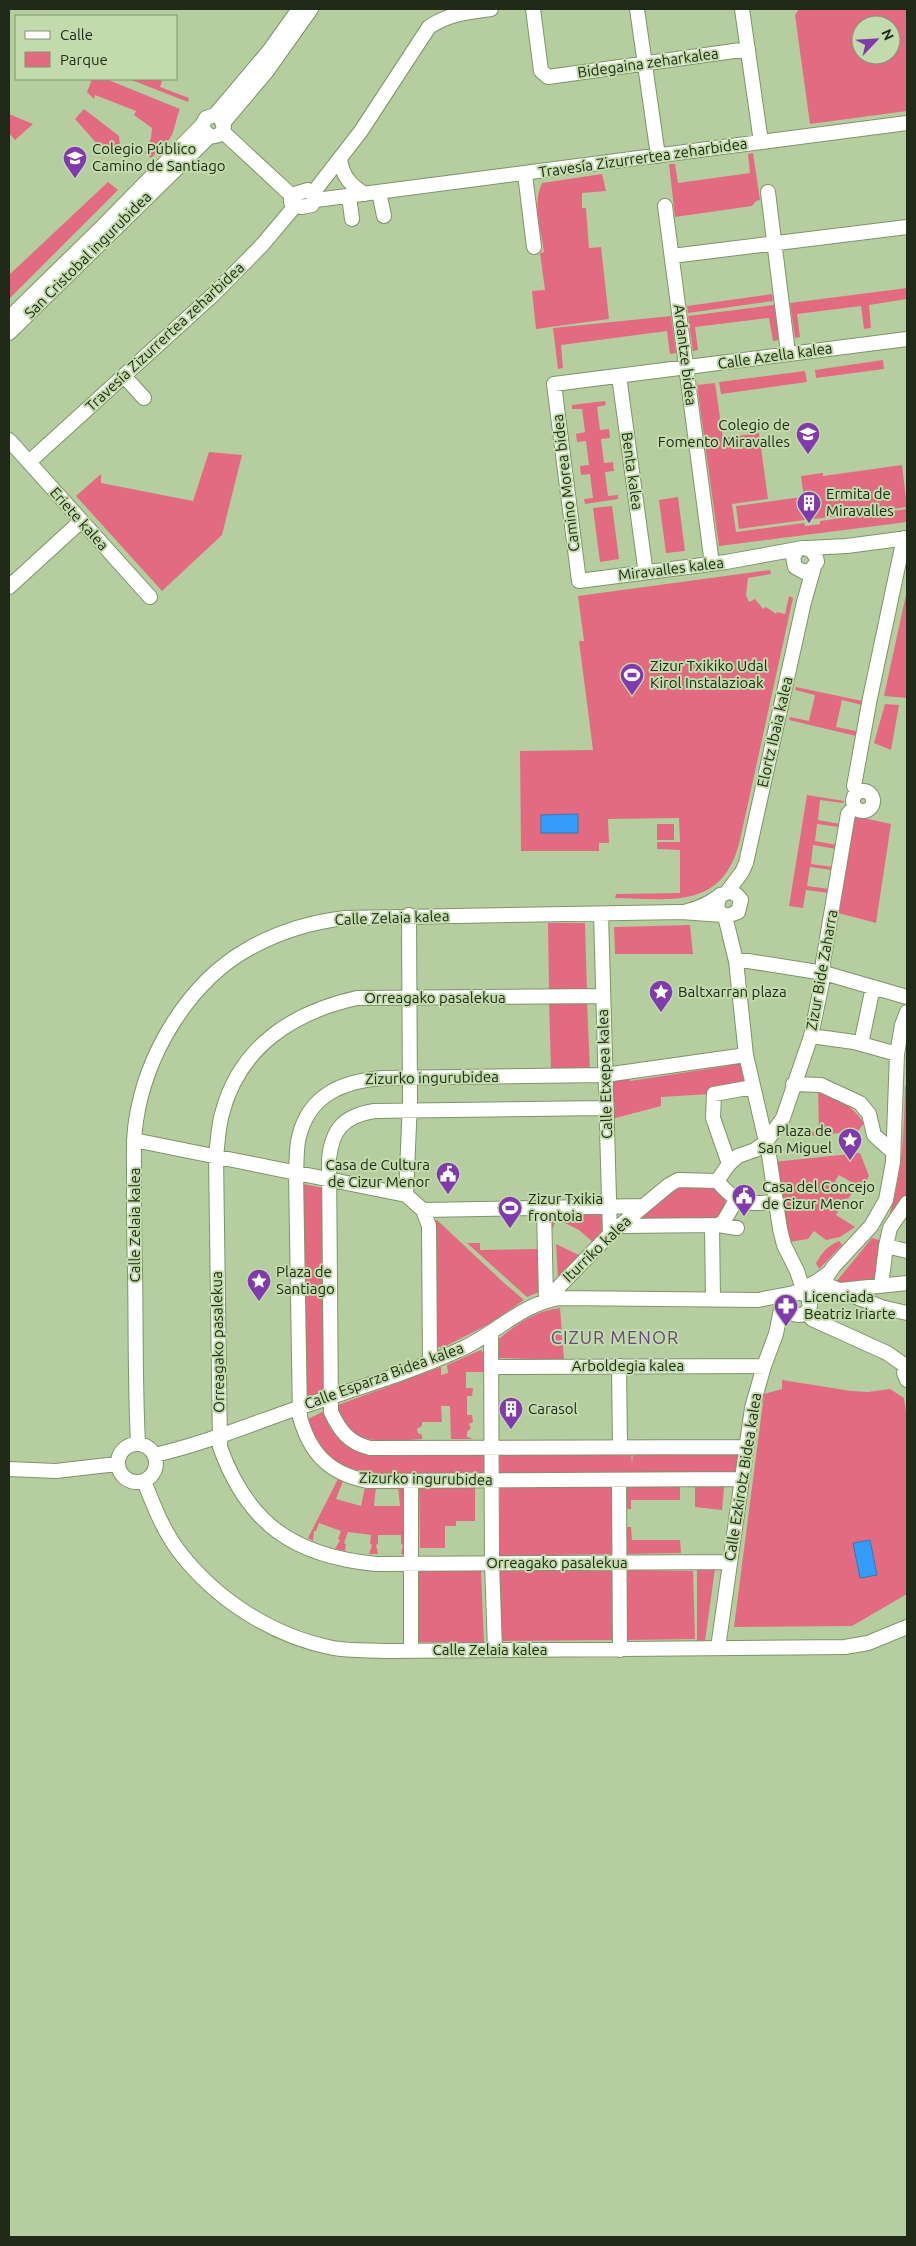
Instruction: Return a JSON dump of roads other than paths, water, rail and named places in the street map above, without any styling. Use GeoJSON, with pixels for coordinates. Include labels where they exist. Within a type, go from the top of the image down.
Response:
{"type":"FeatureCollection","features":[{"type":"Feature","properties":{"kind":"street","name":"San Cristobal ingurubidea"},"geometry":{"type":"LineString","coordinates":[[9,318],[102,227],[215,126],[299,9]]}},
{"type":"Feature","properties":{"kind":"street","name":"San Cristobal ingurubidea"},"geometry":{"type":"LineString","coordinates":[[9,333],[215,126],[267,71],[311,9]]}},
{"type":"Feature","properties":{"kind":"street"},"geometry":{"type":"LineString","coordinates":[[315,196],[429,27],[440,19],[456,14],[490,9]]}},
{"type":"Feature","properties":{"kind":"street","name":"Bidegaina zeharkalea"},"geometry":{"type":"LineString","coordinates":[[534,9],[541,71],[548,77],[748,49]]}},
{"type":"Feature","properties":{"kind":"street"},"geometry":{"type":"LineString","coordinates":[[637,9],[658,156]]}},
{"type":"Feature","properties":{"kind":"street"},"geometry":{"type":"LineString","coordinates":[[742,9],[761,142]]}},
{"type":"Feature","properties":{"kind":"street","name":"Travesía Zizurrertea zeharbidea"},"geometry":{"type":"LineString","coordinates":[[29,462],[236,271],[263,244],[293,201],[312,205],[315,196],[349,196],[907,123]]}},
{"type":"Feature","properties":{"kind":"street"},"geometry":{"type":"LineString","coordinates":[[215,126],[293,201]]}},
{"type":"Feature","properties":{"kind":"street"},"geometry":{"type":"LineString","coordinates":[[340,158],[346,177],[353,187],[365,194]]}},
{"type":"Feature","properties":{"kind":"street"},"geometry":{"type":"LineString","coordinates":[[525,174],[534,247]]}},
{"type":"Feature","properties":{"kind":"street"},"geometry":{"type":"LineString","coordinates":[[380,192],[384,216]]}},
{"type":"Feature","properties":{"kind":"street"},"geometry":{"type":"LineString","coordinates":[[768,192],[788,354]]}},
{"type":"Feature","properties":{"kind":"street"},"geometry":{"type":"LineString","coordinates":[[349,196],[352,219]]}},
{"type":"Feature","properties":{"kind":"street","name":"Ardantze bidea"},"geometry":{"type":"LineString","coordinates":[[665,206],[712,564]]}},
{"type":"Feature","properties":{"kind":"street"},"geometry":{"type":"LineString","coordinates":[[672,256],[907,227]]}},
{"type":"Feature","properties":{"kind":"street","name":"Calle Azella kalea"},"geometry":{"type":"LineString","coordinates":[[554,384],[907,339]]}},
{"type":"Feature","properties":{"kind":"street"},"geometry":{"type":"LineString","coordinates":[[124,376],[144,398]]}},
{"type":"Feature","properties":{"kind":"street","name":"Benta kalea"},"geometry":{"type":"LineString","coordinates":[[619,376],[645,567]]}},
{"type":"Feature","properties":{"kind":"street","name":"Camino Morea bidea"},"geometry":{"type":"LineString","coordinates":[[554,384],[578,581]]}},
{"type":"Feature","properties":{"kind":"street","name":"Eriete kalea"},"geometry":{"type":"LineString","coordinates":[[9,440],[80,522],[150,597]]}},
{"type":"Feature","properties":{"kind":"street"},"geometry":{"type":"LineString","coordinates":[[9,587],[80,522]]}},
{"type":"Feature","properties":{"kind":"street","name":"Miravalles kalea"},"geometry":{"type":"LineString","coordinates":[[578,581],[763,556],[798,558],[847,546],[906,538]]}},
{"type":"Feature","properties":{"kind":"street","name":"Zizur Bide Zaharra"},"geometry":{"type":"LineString","coordinates":[[766,1142],[783,1118],[811,1036],[824,973],[823,962],[848,814],[854,807],[853,797],[858,792],[854,786],[866,718],[906,538]]}},
{"type":"Feature","properties":{"kind":"street","name":"Miravalles kalea"},"geometry":{"type":"LineString","coordinates":[[815,564],[824,554],[847,546]]}},
{"type":"Feature","properties":{"kind":"street"},"geometry":{"type":"LineString","coordinates":[[813,552],[815,564],[808,572],[798,558],[813,552]]}},
{"type":"Feature","properties":{"kind":"street","name":"Elortz Ibaia kalea"},"geometry":{"type":"LineString","coordinates":[[798,558],[803,583],[804,602]]}},
{"type":"Feature","properties":{"kind":"street","name":"Elortz Ibaia kalea"},"geometry":{"type":"LineString","coordinates":[[735,957],[746,863],[804,602],[815,564]]}},
{"type":"Feature","properties":{"kind":"street","name":"Elortz Ibaia kalea"},"geometry":{"type":"LineString","coordinates":[[723,894],[742,872],[746,863]]}},
{"type":"Feature","properties":{"kind":"street"},"geometry":{"type":"LineString","coordinates":[[734,893],[741,904],[735,915],[724,915],[716,906],[723,894],[734,893]]}},
{"type":"Feature","properties":{"kind":"street","name":"Calle Zelaia kalea"},"geometry":{"type":"LineString","coordinates":[[685,912],[723,894]]}},
{"type":"Feature","properties":{"kind":"street","name":"Calle Zelaia kalea"},"geometry":{"type":"LineString","coordinates":[[138,1443],[134,1140],[141,1096],[154,1058],[167,1033],[196,994],[231,962],[247,950],[265,941],[314,923],[345,918],[409,915],[685,912],[724,915]]}},
{"type":"Feature","properties":{"kind":"street","name":"Calle Etxepea kalea"},"geometry":{"type":"LineString","coordinates":[[601,914],[609,1206],[615,1230]]}},
{"type":"Feature","properties":{"kind":"street"},"geometry":{"type":"LineString","coordinates":[[406,1195],[410,1078],[409,915]]}},
{"type":"Feature","properties":{"kind":"street","name":"Elortz Ibaia kalea"},"geometry":{"type":"LineString","coordinates":[[724,915],[735,957],[746,1055],[766,1142]]}},
{"type":"Feature","properties":{"kind":"street"},"geometry":{"type":"LineString","coordinates":[[735,957],[748,961],[824,973],[907,997]]}},
{"type":"Feature","properties":{"kind":"street"},"geometry":{"type":"LineString","coordinates":[[861,1044],[873,987]]}},
{"type":"Feature","properties":{"kind":"street","name":"Orreagako pasalekua"},"geometry":{"type":"LineString","coordinates":[[602,996],[357,998],[335,1003],[300,1017],[269,1037],[244,1066],[227,1098],[222,1114],[216,1156],[220,1447],[228,1468],[243,1494],[273,1528],[305,1548],[344,1561],[376,1564],[725,1562]]}},
{"type":"Feature","properties":{"kind":"street"},"geometry":{"type":"LineString","coordinates":[[807,1307],[826,1277],[870,1226],[886,1200],[902,1080],[897,1054],[902,1025],[907,1012]]}},
{"type":"Feature","properties":{"kind":"street"},"geometry":{"type":"LineString","coordinates":[[811,1036],[861,1044],[897,1054]]}},
{"type":"Feature","properties":{"kind":"street","name":"Zizurko ingurubidea"},"geometry":{"type":"LineString","coordinates":[[741,1479],[368,1481],[351,1478],[337,1471],[312,1449],[301,1423],[298,1408],[296,1172],[298,1139],[302,1124],[307,1116],[324,1097],[356,1080],[605,1075],[746,1055]]}},
{"type":"Feature","properties":{"kind":"street"},"geometry":{"type":"LineString","coordinates":[[794,1084],[821,1085],[860,1103],[869,1114],[874,1135],[893,1152]]}},
{"type":"Feature","properties":{"kind":"street"},"geometry":{"type":"LineString","coordinates":[[728,1164],[714,1118],[714,1094],[753,1087]]}},
{"type":"Feature","properties":{"kind":"street","name":"Zizurko ingurubidea"},"geometry":{"type":"LineString","coordinates":[[606,1108],[409,1110],[361,1113],[344,1123],[334,1135],[330,1144],[331,1412],[337,1425],[353,1442],[370,1448],[745,1447]]}},
{"type":"Feature","properties":{"kind":"street"},"geometry":{"type":"LineString","coordinates":[[134,1140],[406,1195],[423,1210],[429,1226],[430,1362]]}},
{"type":"Feature","properties":{"kind":"street"},"geometry":{"type":"LineString","coordinates":[[776,1202],[754,1203],[736,1200],[717,1181],[728,1164],[738,1156],[755,1150],[766,1142],[784,1245],[797,1270],[798,1291],[802,1293],[812,1319],[887,1353],[907,1366],[904,1373],[907,1380]]}},
{"type":"Feature","properties":{"kind":"street","name":"Iturriko kalea"},"geometry":{"type":"LineString","coordinates":[[546,1300],[615,1230],[669,1185],[678,1180],[717,1181]]}},
{"type":"Feature","properties":{"kind":"street"},"geometry":{"type":"LineString","coordinates":[[715,1225],[724,1221],[736,1200]]}},
{"type":"Feature","properties":{"kind":"street"},"geometry":{"type":"LineString","coordinates":[[882,1286],[886,1246],[890,1228],[907,1203]]}},
{"type":"Feature","properties":{"kind":"street"},"geometry":{"type":"LineString","coordinates":[[423,1210],[642,1206]]}},
{"type":"Feature","properties":{"kind":"street","name":"Iturriko kalea"},"geometry":{"type":"LineString","coordinates":[[544,1207],[546,1300]]}},
{"type":"Feature","properties":{"kind":"street"},"geometry":{"type":"LineString","coordinates":[[713,1299],[715,1225]]}},
{"type":"Feature","properties":{"kind":"street"},"geometry":{"type":"LineString","coordinates":[[615,1230],[715,1225],[737,1228]]}},
{"type":"Feature","properties":{"kind":"street"},"geometry":{"type":"LineString","coordinates":[[870,1226],[890,1228]]}},
{"type":"Feature","properties":{"kind":"street"},"geometry":{"type":"LineString","coordinates":[[886,1246],[907,1251]]}},
{"type":"Feature","properties":{"kind":"street"},"geometry":{"type":"LineString","coordinates":[[798,1291],[826,1277]]}},
{"type":"Feature","properties":{"kind":"street"},"geometry":{"type":"LineString","coordinates":[[826,1277],[837,1290],[881,1307],[907,1313]]}},
{"type":"Feature","properties":{"kind":"street"},"geometry":{"type":"LineString","coordinates":[[837,1290],[907,1283]]}},
{"type":"Feature","properties":{"kind":"street","name":"Calle Esparza Bidea kalea"},"geometry":{"type":"LineString","coordinates":[[155,1455],[219,1435],[430,1362],[460,1350],[546,1300],[559,1298],[758,1300],[798,1291]]}},
{"type":"Feature","properties":{"kind":"street","name":"Calle Ezkirotz Bidea kalea"},"geometry":{"type":"LineString","coordinates":[[718,1648],[752,1408],[764,1366],[776,1334],[788,1304],[798,1291]]}},
{"type":"Feature","properties":{"kind":"street","name":"Calle Esparza Bidea kalea"},"geometry":{"type":"LineString","coordinates":[[758,1300],[798,1315],[807,1307]]}},
{"type":"Feature","properties":{"kind":"street"},"geometry":{"type":"LineString","coordinates":[[491,1333],[492,1563],[495,1650]]}},
{"type":"Feature","properties":{"kind":"street"},"geometry":{"type":"LineString","coordinates":[[619,1366],[620,1447]]}},
{"type":"Feature","properties":{"kind":"street","name":"Arboldegia kalea"},"geometry":{"type":"LineString","coordinates":[[492,1367],[764,1366]]}},
{"type":"Feature","properties":{"kind":"street"},"geometry":{"type":"LineString","coordinates":[[138,1443],[147,1446],[155,1455],[156,1465],[152,1475],[144,1481],[133,1482],[123,1477],[117,1464],[120,1452],[128,1445],[138,1443]]}},
{"type":"Feature","properties":{"kind":"street"},"geometry":{"type":"LineString","coordinates":[[9,1469],[56,1471],[117,1464]]}},
{"type":"Feature","properties":{"kind":"street","name":"Calle Zelaia kalea"},"geometry":{"type":"LineString","coordinates":[[144,1481],[177,1549],[213,1588],[261,1622],[300,1638],[334,1648],[387,1651],[845,1648],[868,1643],[907,1627]]}},
{"type":"Feature","properties":{"kind":"street"},"geometry":{"type":"LineString","coordinates":[[410,1481],[411,1650]]}},
{"type":"Feature","properties":{"kind":"street"},"geometry":{"type":"LineString","coordinates":[[618,1481],[620,1650]]}},
{"type":"Feature","properties":{"kind":"water"},"geometry":{"type":"Polygon","coordinates":[[[578,814],[578,833],[541,833],[541,815],[578,814]]]}},
{"type":"Feature","properties":{"kind":"water"},"geometry":{"type":"Polygon","coordinates":[[[870,1540],[877,1575],[860,1578],[853,1543],[870,1540]]]}},
{"type":"Feature","properties":{"kind":"place","name":"Colegio Público Camino de Santiago"},"geometry":{"type":"Point","coordinates":[75,179]}},
{"type":"Feature","properties":{"kind":"place","name":"Colegio de Fomento Miravalles"},"geometry":{"type":"Point","coordinates":[808,455]}},
{"type":"Feature","properties":{"kind":"place","name":"Ermita de Miravalles"},"geometry":{"type":"Point","coordinates":[809,524]}},
{"type":"Feature","properties":{"kind":"place","name":"Zizur Txikiko Udal Kirol Instalazioak"},"geometry":{"type":"Point","coordinates":[632,696]}},
{"type":"Feature","properties":{"kind":"place","name":"Baltxarran plaza"},"geometry":{"type":"Point","coordinates":[661,1013]}},
{"type":"Feature","properties":{"kind":"place","name":"Plaza de San Miguel"},"geometry":{"type":"Point","coordinates":[850,1161]}},
{"type":"Feature","properties":{"kind":"place","name":"Casa de Cultura de Cizur Menor"},"geometry":{"type":"Point","coordinates":[448,1195]}},
{"type":"Feature","properties":{"kind":"place","name":"Casa del Concejo de Cizur Menor"},"geometry":{"type":"Point","coordinates":[744,1217]}},
{"type":"Feature","properties":{"kind":"place","name":"Zizur Txikia frontoia"},"geometry":{"type":"Point","coordinates":[510,1229]}},
{"type":"Feature","properties":{"kind":"place","name":"Plaza de Santiago"},"geometry":{"type":"Point","coordinates":[259,1302]}},
{"type":"Feature","properties":{"kind":"place","name":"Licenciada Beatriz Iriarte"},"geometry":{"type":"Point","coordinates":[786,1327]}},
{"type":"Feature","properties":{"kind":"place","name":"Carasol"},"geometry":{"type":"Point","coordinates":[511,1430]}},
{"type":"Feature","properties":{"kind":"district","name":"CIZUR MENOR"},"geometry":{"type":"Point","coordinates":[615,1338]}}]}
